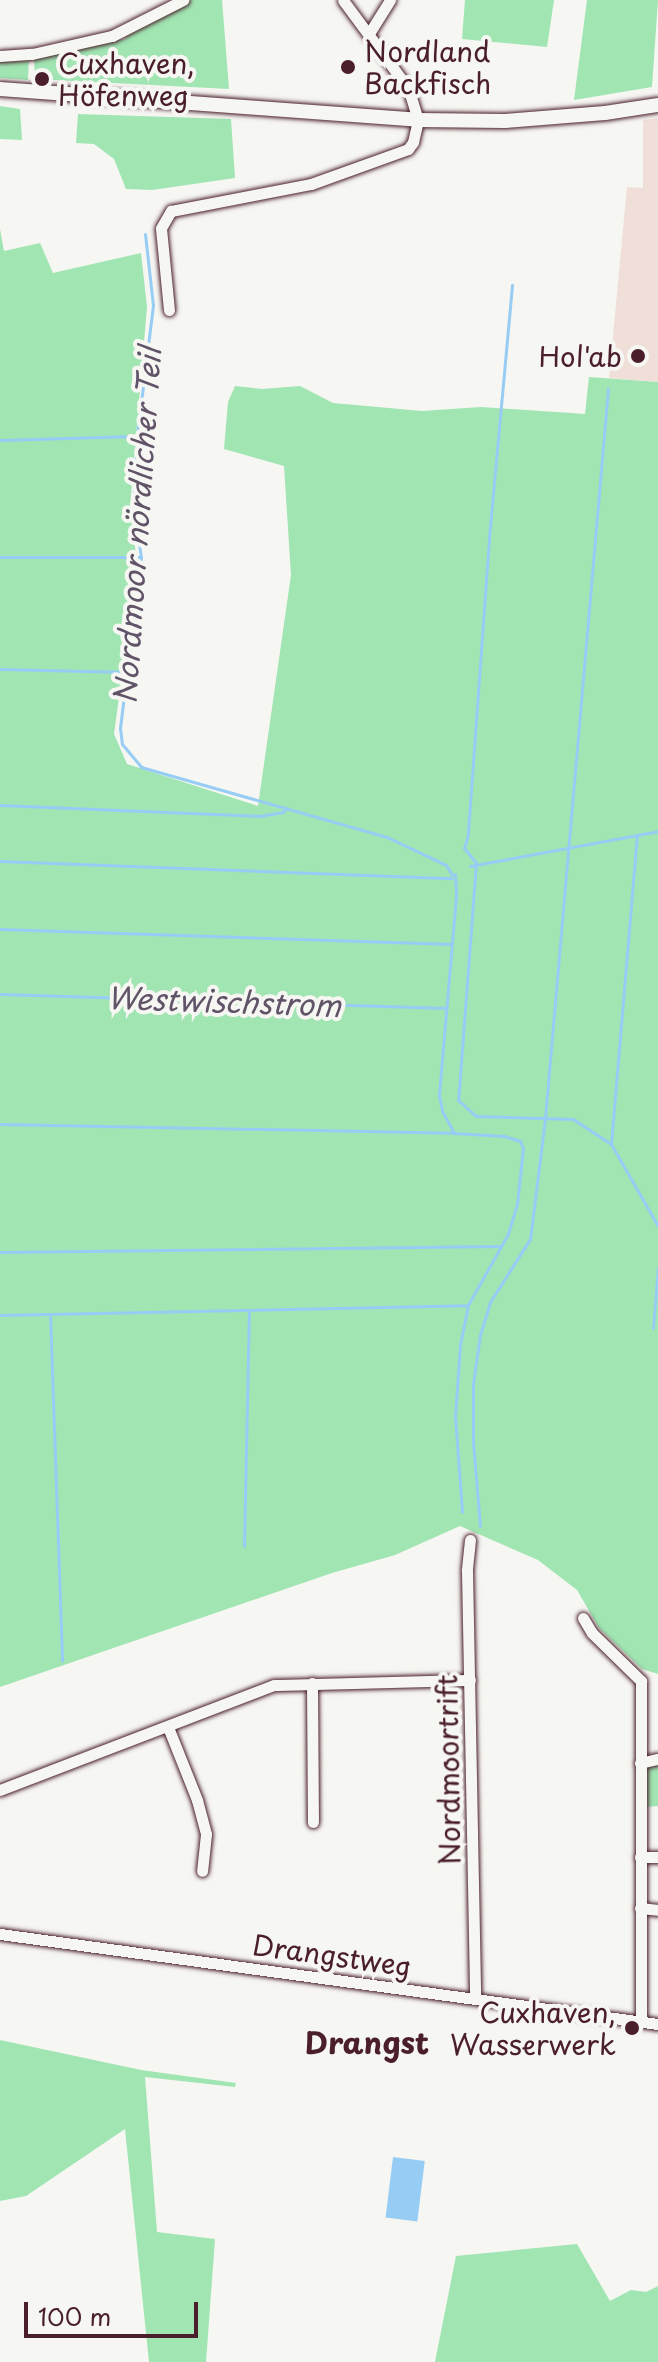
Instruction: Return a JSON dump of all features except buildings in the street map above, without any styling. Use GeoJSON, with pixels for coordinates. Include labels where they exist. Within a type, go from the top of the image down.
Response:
{"type":"FeatureCollection","features":[{"type":"Feature","properties":{"kind":"street"},"geometry":{"type":"LineString","coordinates":[[0,56],[36,54],[112,36],[183,0]]}},
{"type":"Feature","properties":{"kind":"street"},"geometry":{"type":"LineString","coordinates":[[169,310],[161,228],[171,211],[311,184],[400,152],[413,142],[418,120],[408,88],[370,32],[343,0]]}},
{"type":"Feature","properties":{"kind":"street"},"geometry":{"type":"LineString","coordinates":[[370,32],[390,0]]}},
{"type":"Feature","properties":{"kind":"street"},"geometry":{"type":"LineString","coordinates":[[0,89],[418,120],[505,121],[605,113],[658,105]]}},
{"type":"Feature","properties":{"kind":"street","name":"Nordmoortrift"},"geometry":{"type":"LineString","coordinates":[[470,1540],[467,1571],[475,1999]]}},
{"type":"Feature","properties":{"kind":"street"},"geometry":{"type":"LineString","coordinates":[[583,1618],[592,1633],[641,1681],[641,2021]]}},
{"type":"Feature","properties":{"kind":"street"},"geometry":{"type":"LineString","coordinates":[[0,1790],[274,1685],[470,1680]]}},
{"type":"Feature","properties":{"kind":"street"},"geometry":{"type":"LineString","coordinates":[[312,1683],[313,1822]]}},
{"type":"Feature","properties":{"kind":"street"},"geometry":{"type":"LineString","coordinates":[[168,1727],[197,1800],[206,1834],[202,1871]]}},
{"type":"Feature","properties":{"kind":"street"},"geometry":{"type":"LineString","coordinates":[[640,1763],[658,1759]]}},
{"type":"Feature","properties":{"kind":"street"},"geometry":{"type":"LineString","coordinates":[[640,1857],[658,1857]]}},
{"type":"Feature","properties":{"kind":"street"},"geometry":{"type":"LineString","coordinates":[[640,1908],[658,1910]]}},
{"type":"Feature","properties":{"kind":"street","name":"Drangstweg"},"geometry":{"type":"LineString","coordinates":[[0,1934],[658,2024]]}},
{"type":"Feature","properties":{"kind":"shaded area"},"geometry":{"type":"Polygon","coordinates":[[[658,118],[658,382],[609,378],[627,187],[643,188],[643,120],[658,118]]]}},
{"type":"Feature","properties":{"kind":"green space"},"geometry":{"type":"Polygon","coordinates":[[[191,0],[222,0],[229,89],[35,79],[34,58],[125,39],[131,31],[191,0]]]}},
{"type":"Feature","properties":{"kind":"green space"},"geometry":{"type":"Polygon","coordinates":[[[465,0],[554,0],[547,47],[462,39],[465,0]]]}},
{"type":"Feature","properties":{"kind":"green space"},"geometry":{"type":"Polygon","coordinates":[[[587,0],[658,0],[652,87],[574,100],[587,0]]]}},
{"type":"Feature","properties":{"kind":"green space"},"geometry":{"type":"Polygon","coordinates":[[[29,58],[28,80],[0,78],[0,60],[29,58]]]}},
{"type":"Feature","properties":{"kind":"green space"},"geometry":{"type":"Polygon","coordinates":[[[0,106],[20,109],[22,140],[0,139],[0,106]]]}},
{"type":"Feature","properties":{"kind":"green space"},"geometry":{"type":"Polygon","coordinates":[[[78,114],[231,119],[235,178],[152,190],[126,189],[114,159],[94,144],[76,143],[78,114]]]}},
{"type":"Feature","properties":{"kind":"green space"},"geometry":{"type":"Polygon","coordinates":[[[0,229],[4,251],[40,243],[53,273],[141,253],[147,307],[130,507],[137,563],[114,734],[127,764],[258,806],[291,575],[284,466],[224,449],[228,402],[235,386],[262,389],[300,386],[333,403],[422,411],[481,407],[585,414],[589,377],[658,382],[658,1674],[642,1669],[599,1628],[577,1590],[538,1560],[460,1526],[395,1555],[332,1573],[0,1687],[0,229]]]}},
{"type":"Feature","properties":{"kind":"green space"},"geometry":{"type":"Polygon","coordinates":[[[658,1763],[658,1806],[646,1807],[645,1774],[651,1764],[658,1763]]]}},
{"type":"Feature","properties":{"kind":"green space"},"geometry":{"type":"Polygon","coordinates":[[[0,2040],[141,2070],[236,2083],[235,2087],[145,2077],[157,2232],[215,2239],[206,2362],[149,2362],[125,2129],[26,2196],[0,2201],[0,2040]]]}},
{"type":"Feature","properties":{"kind":"green space"},"geometry":{"type":"Polygon","coordinates":[[[577,2244],[610,2301],[631,2290],[646,2292],[658,2286],[658,2362],[435,2362],[456,2256],[577,2244]]]}},
{"type":"Feature","properties":{"kind":"water"},"geometry":{"type":"Polygon","coordinates":[[[393,2157],[425,2161],[417,2221],[386,2218],[393,2157]]]}},
{"type":"Feature","properties":{"kind":"waterway","name":"Nordmoor nördlicher Teil"},"geometry":{"type":"LineString","coordinates":[[145,234],[153,305],[137,436],[133,505],[141,557],[120,728],[122,744],[141,767],[387,837],[446,865],[452,875]]}},
{"type":"Feature","properties":{"kind":"waterway"},"geometry":{"type":"LineString","coordinates":[[512,285],[489,539],[468,835],[464,848],[476,863],[458,1100],[476,1116],[573,1119],[611,1144],[658,1226]]}},
{"type":"Feature","properties":{"kind":"waterway"},"geometry":{"type":"LineString","coordinates":[[480,1526],[473,1442],[473,1384],[480,1335],[490,1302],[530,1239],[545,1118],[608,389]]}},
{"type":"Feature","properties":{"kind":"waterway"},"geometry":{"type":"LineString","coordinates":[[0,440],[136,436]]}},
{"type":"Feature","properties":{"kind":"waterway"},"geometry":{"type":"LineString","coordinates":[[0,557],[140,557]]}},
{"type":"Feature","properties":{"kind":"waterway"},"geometry":{"type":"LineString","coordinates":[[0,669],[127,672]]}},
{"type":"Feature","properties":{"kind":"waterway"},"geometry":{"type":"LineString","coordinates":[[0,805],[260,816],[283,812],[286,808]]}},
{"type":"Feature","properties":{"kind":"waterway"},"geometry":{"type":"LineString","coordinates":[[470,866],[658,831]]}},
{"type":"Feature","properties":{"kind":"waterway"},"geometry":{"type":"LineString","coordinates":[[611,1144],[637,835]]}},
{"type":"Feature","properties":{"kind":"waterway"},"geometry":{"type":"LineString","coordinates":[[0,861],[452,878]]}},
{"type":"Feature","properties":{"kind":"waterway"},"geometry":{"type":"LineString","coordinates":[[455,874],[456,896],[439,1095],[442,1111],[454,1133],[504,1136],[520,1141],[523,1148],[517,1204],[508,1234],[468,1305],[460,1345],[455,1416],[462,1512]]}},
{"type":"Feature","properties":{"kind":"waterway"},"geometry":{"type":"LineString","coordinates":[[0,929],[452,944]]}},
{"type":"Feature","properties":{"kind":"waterway","name":"Westwischstrom"},"geometry":{"type":"LineString","coordinates":[[0,994],[447,1008]]}},
{"type":"Feature","properties":{"kind":"waterway"},"geometry":{"type":"LineString","coordinates":[[0,1124],[452,1133]]}},
{"type":"Feature","properties":{"kind":"waterway"},"geometry":{"type":"LineString","coordinates":[[0,1252],[500,1246]]}},
{"type":"Feature","properties":{"kind":"waterway"},"geometry":{"type":"LineString","coordinates":[[653,1328],[658,1267]]}},
{"type":"Feature","properties":{"kind":"waterway"},"geometry":{"type":"LineString","coordinates":[[0,1315],[468,1305]]}},
{"type":"Feature","properties":{"kind":"waterway"},"geometry":{"type":"LineString","coordinates":[[244,1546],[249,1310]]}},
{"type":"Feature","properties":{"kind":"waterway"},"geometry":{"type":"LineString","coordinates":[[50,1314],[62,1661]]}},
{"type":"Feature","properties":{"kind":"place","name":"Nordland Backfisch"},"geometry":{"type":"Point","coordinates":[348,67]}},
{"type":"Feature","properties":{"kind":"place","name":"Cuxhaven, Höfenweg"},"geometry":{"type":"Point","coordinates":[42,79]}},
{"type":"Feature","properties":{"kind":"place","name":"Hol'ab"},"geometry":{"type":"Point","coordinates":[638,356]}},
{"type":"Feature","properties":{"kind":"place","name":"Cuxhaven, Wasserwerk"},"geometry":{"type":"Point","coordinates":[632,2028]}},
{"type":"Feature","properties":{"kind":"district","name":"Drangst"},"geometry":{"type":"Point","coordinates":[367,2042]}}]}
